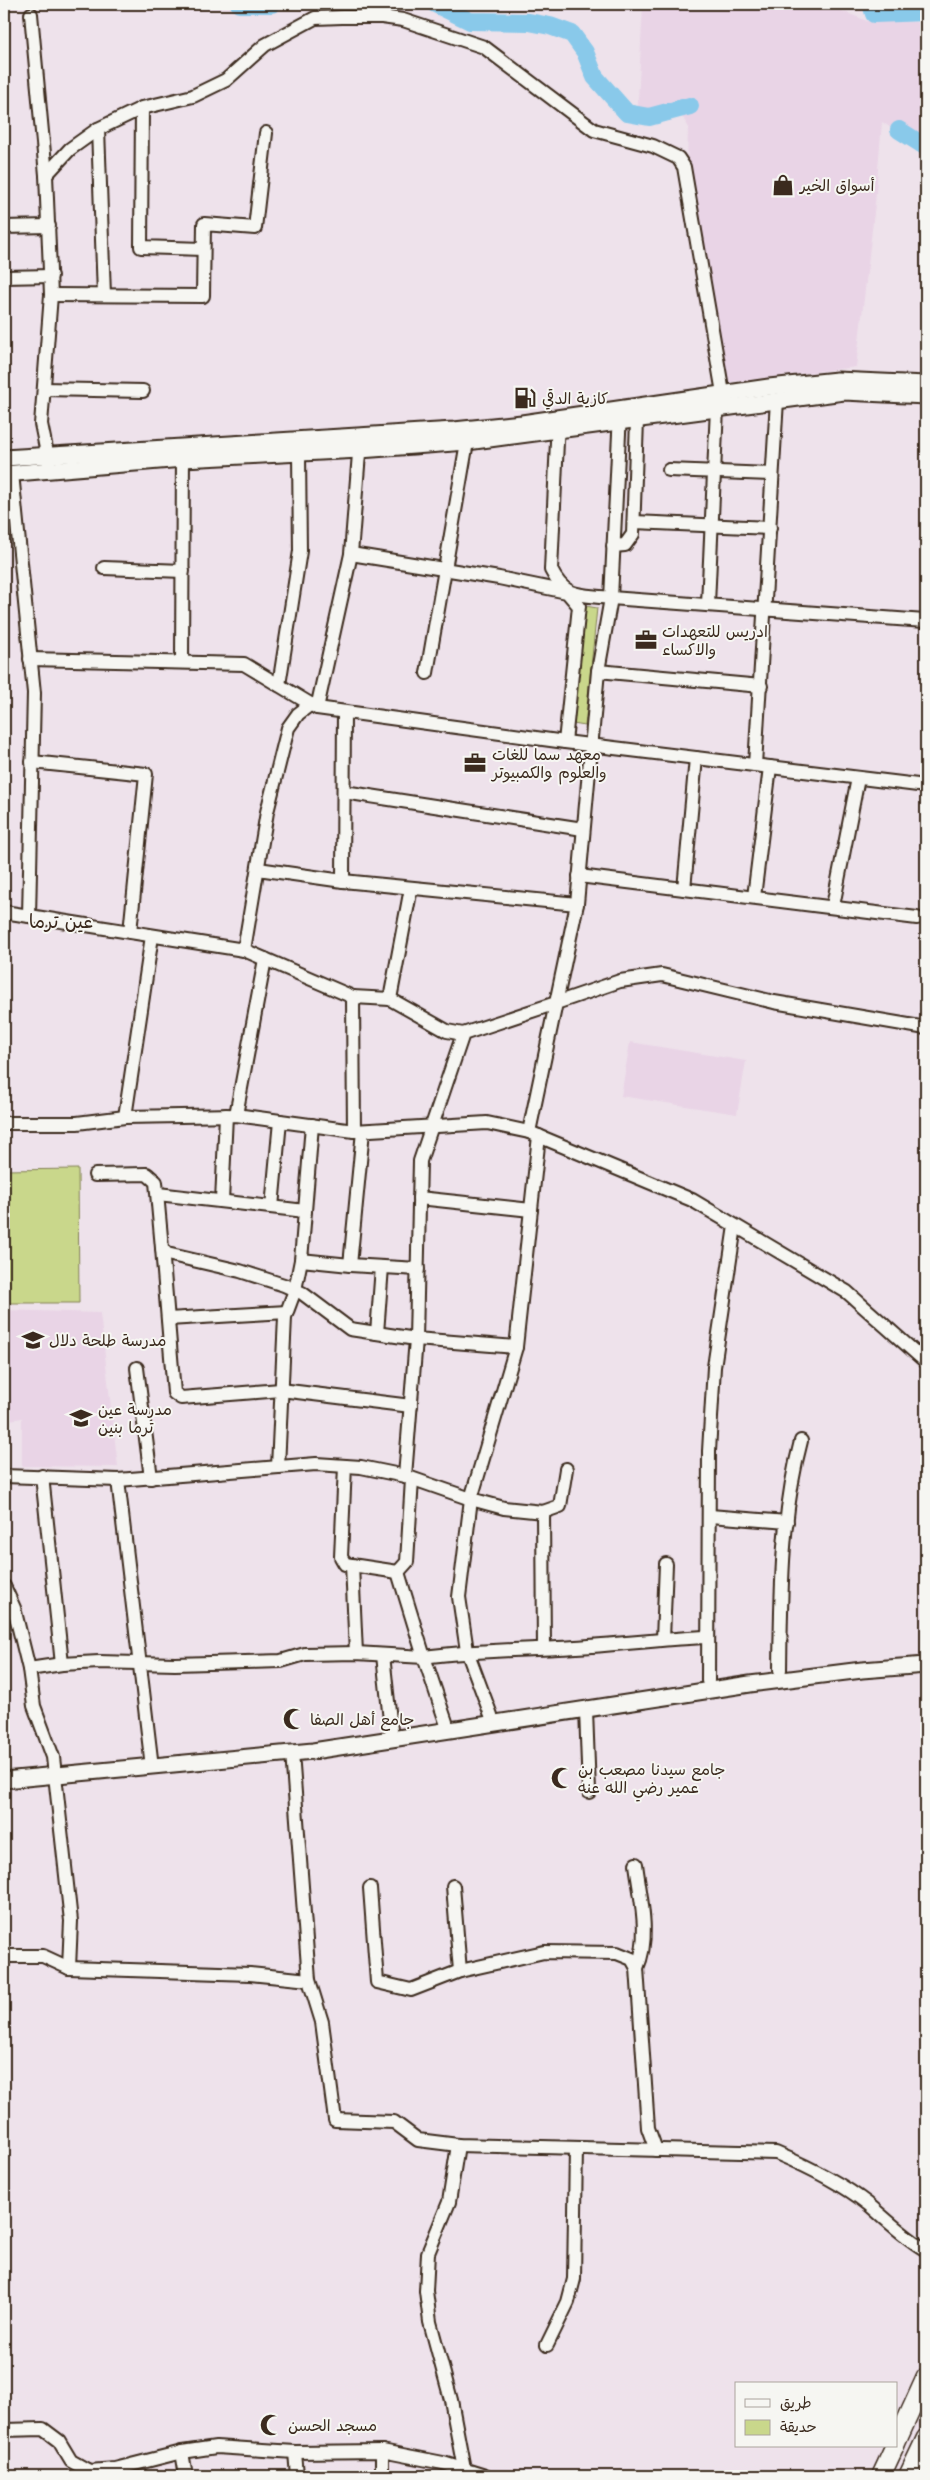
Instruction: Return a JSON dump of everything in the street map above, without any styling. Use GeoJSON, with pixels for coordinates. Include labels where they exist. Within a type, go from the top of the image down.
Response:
{"type":"FeatureCollection","features":[{"type":"Feature","properties":{"kind":"highway"},"geometry":{"type":"LineString","coordinates":[[898,2440],[926,2377]]}},
{"type":"Feature","properties":{"kind":"highway"},"geometry":{"type":"LineString","coordinates":[[908,2476],[926,2438]]}},
{"type":"Feature","properties":{"kind":"highway"},"geometry":{"type":"LineString","coordinates":[[881,2476],[895,2448]]}},
{"type":"Feature","properties":{"kind":"main road"},"geometry":{"type":"LineString","coordinates":[[8,473],[49,470],[183,452],[360,443],[467,442],[558,424],[620,415],[723,393],[837,380],[926,384]]}},
{"type":"Feature","properties":{"kind":"main road"},"geometry":{"type":"LineString","coordinates":[[620,415],[637,420],[844,392],[926,396]]}},
{"type":"Feature","properties":{"kind":"main road"},"geometry":{"type":"LineString","coordinates":[[4,458],[48,454],[183,452],[299,454],[360,443],[454,430],[558,424]]}},
{"type":"Feature","properties":{"kind":"main road"},"geometry":{"type":"LineString","coordinates":[[4,1771],[55,1770],[293,1744],[780,1670],[870,1660],[926,1657]]}},
{"type":"Feature","properties":{"kind":"main road"},"geometry":{"type":"LineString","coordinates":[[151,1761],[292,1754],[806,1677],[926,1666]]}},
{"type":"Feature","properties":{"kind":"main road"},"geometry":{"type":"LineString","coordinates":[[4,1780],[55,1770]]}},
{"type":"Feature","properties":{"kind":"street"},"geometry":{"type":"LineString","coordinates":[[46,175],[70,149],[98,129],[142,108],[194,96],[226,80],[265,45],[315,18],[382,10],[403,20],[484,47],[594,130],[653,146],[678,158],[684,167],[723,393]]}},
{"type":"Feature","properties":{"kind":"street"},"geometry":{"type":"LineString","coordinates":[[31,14],[46,175],[51,276],[42,431],[48,454],[49,470]]}},
{"type":"Feature","properties":{"kind":"street"},"geometry":{"type":"LineString","coordinates":[[142,108],[141,248],[203,249]]}},
{"type":"Feature","properties":{"kind":"street"},"geometry":{"type":"LineString","coordinates":[[98,129],[104,296]]}},
{"type":"Feature","properties":{"kind":"street"},"geometry":{"type":"LineString","coordinates":[[51,295],[204,296],[204,224],[255,228],[266,133]]}},
{"type":"Feature","properties":{"kind":"street"},"geometry":{"type":"LineString","coordinates":[[4,227],[49,226]]}},
{"type":"Feature","properties":{"kind":"street"},"geometry":{"type":"LineString","coordinates":[[4,277],[51,276]]}},
{"type":"Feature","properties":{"kind":"street"},"geometry":{"type":"LineString","coordinates":[[44,389],[143,391]]}},
{"type":"Feature","properties":{"kind":"street"},"geometry":{"type":"LineString","coordinates":[[755,765],[766,608],[777,400]]}},
{"type":"Feature","properties":{"kind":"street"},"geometry":{"type":"LineString","coordinates":[[708,604],[717,408]]}},
{"type":"Feature","properties":{"kind":"street"},"geometry":{"type":"LineString","coordinates":[[491,1715],[467,1651],[458,1597],[471,1499],[516,1347],[531,1210],[534,1134],[556,1003],[577,904],[590,745],[598,671],[610,598],[620,415]]}},
{"type":"Feature","properties":{"kind":"street"},"geometry":{"type":"LineString","coordinates":[[613,546],[628,542],[633,534],[637,420]]}},
{"type":"Feature","properties":{"kind":"street"},"geometry":{"type":"LineString","coordinates":[[558,424],[551,570],[556,581],[579,606],[565,742]]}},
{"type":"Feature","properties":{"kind":"street"},"geometry":{"type":"LineString","coordinates":[[427,673],[467,442]]}},
{"type":"Feature","properties":{"kind":"street"},"geometry":{"type":"LineString","coordinates":[[244,950],[267,812],[288,728],[298,714],[314,706],[351,554],[360,443]]}},
{"type":"Feature","properties":{"kind":"street"},"geometry":{"type":"LineString","coordinates":[[182,662],[183,452]]}},
{"type":"Feature","properties":{"kind":"street"},"geometry":{"type":"LineString","coordinates":[[279,685],[300,550],[299,454]]}},
{"type":"Feature","properties":{"kind":"street"},"geometry":{"type":"LineString","coordinates":[[669,470],[772,474]]}},
{"type":"Feature","properties":{"kind":"street"},"geometry":{"type":"LineString","coordinates":[[8,473],[34,693],[29,916]]}},
{"type":"Feature","properties":{"kind":"street"},"geometry":{"type":"LineString","coordinates":[[634,522],[770,528]]}},
{"type":"Feature","properties":{"kind":"street"},"geometry":{"type":"LineString","coordinates":[[351,554],[610,598],[925,621]]}},
{"type":"Feature","properties":{"kind":"street"},"geometry":{"type":"LineString","coordinates":[[104,568],[182,571]]}},
{"type":"Feature","properties":{"kind":"street"},"geometry":{"type":"LineString","coordinates":[[30,659],[244,664],[314,706],[344,712],[565,742],[926,786]]}},
{"type":"Feature","properties":{"kind":"street"},"geometry":{"type":"LineString","coordinates":[[598,671],[760,686]]}},
{"type":"Feature","properties":{"kind":"street"},"geometry":{"type":"LineString","coordinates":[[343,882],[344,712]]}},
{"type":"Feature","properties":{"kind":"street"},"geometry":{"type":"LineString","coordinates":[[684,888],[696,758]]}},
{"type":"Feature","properties":{"kind":"street"},"geometry":{"type":"LineString","coordinates":[[32,762],[146,774],[130,932]]}},
{"type":"Feature","properties":{"kind":"street"},"geometry":{"type":"LineString","coordinates":[[754,897],[770,767]]}},
{"type":"Feature","properties":{"kind":"street"},"geometry":{"type":"LineString","coordinates":[[833,906],[858,778]]}},
{"type":"Feature","properties":{"kind":"street"},"geometry":{"type":"LineString","coordinates":[[344,792],[583,829]]}},
{"type":"Feature","properties":{"kind":"street"},"geometry":{"type":"LineString","coordinates":[[258,868],[343,882],[577,904]]}},
{"type":"Feature","properties":{"kind":"street"},"geometry":{"type":"LineString","coordinates":[[580,876],[833,906],[917,918]]}},
{"type":"Feature","properties":{"kind":"street"},"geometry":{"type":"LineString","coordinates":[[390,999],[411,888]]}},
{"type":"Feature","properties":{"kind":"street"},"geometry":{"type":"LineString","coordinates":[[4,912],[244,950],[353,997],[390,999],[447,1031],[463,1034],[620,981],[662,975],[774,1002],[926,1028]]}},
{"type":"Feature","properties":{"kind":"street"},"geometry":{"type":"LineString","coordinates":[[126,1117],[152,936]]}},
{"type":"Feature","properties":{"kind":"street"},"geometry":{"type":"LineString","coordinates":[[222,1201],[231,1115],[265,959]]}},
{"type":"Feature","properties":{"kind":"street"},"geometry":{"type":"LineString","coordinates":[[350,1265],[358,1131],[353,997]]}},
{"type":"Feature","properties":{"kind":"street"},"geometry":{"type":"LineString","coordinates":[[398,1572],[407,1562],[411,1406],[416,1339],[420,1161],[463,1034]]}},
{"type":"Feature","properties":{"kind":"street"},"geometry":{"type":"LineString","coordinates":[[4,1122],[77,1123],[126,1117],[231,1115],[358,1131],[487,1123],[534,1134],[692,1200],[847,1292],[926,1362]]}},
{"type":"Feature","properties":{"kind":"street"},"geometry":{"type":"LineString","coordinates":[[272,1207],[280,1121]]}},
{"type":"Feature","properties":{"kind":"street"},"geometry":{"type":"LineString","coordinates":[[278,1467],[284,1317],[295,1290],[301,1260],[312,1126]]}},
{"type":"Feature","properties":{"kind":"street"},"geometry":{"type":"LineString","coordinates":[[95,1175],[147,1174],[156,1182],[174,1393],[181,1398],[281,1390],[411,1406]]}},
{"type":"Feature","properties":{"kind":"street"},"geometry":{"type":"LineString","coordinates":[[158,1194],[305,1211]]}},
{"type":"Feature","properties":{"kind":"street"},"geometry":{"type":"LineString","coordinates":[[419,1198],[531,1210]]}},
{"type":"Feature","properties":{"kind":"street"},"geometry":{"type":"LineString","coordinates":[[708,1681],[709,1451],[714,1367],[735,1226]]}},
{"type":"Feature","properties":{"kind":"street"},"geometry":{"type":"LineString","coordinates":[[162,1248],[166,1254],[240,1271],[295,1290],[350,1329],[416,1339],[516,1347]]}},
{"type":"Feature","properties":{"kind":"street"},"geometry":{"type":"LineString","coordinates":[[301,1260],[418,1269]]}},
{"type":"Feature","properties":{"kind":"street"},"geometry":{"type":"LineString","coordinates":[[377,1333],[382,1267]]}},
{"type":"Feature","properties":{"kind":"street"},"geometry":{"type":"LineString","coordinates":[[168,1319],[287,1312]]}},
{"type":"Feature","properties":{"kind":"street"},"geometry":{"type":"LineString","coordinates":[[137,1368],[151,1478]]}},
{"type":"Feature","properties":{"kind":"street"},"geometry":{"type":"LineString","coordinates":[[780,1670],[781,1576],[792,1474],[801,1441]]}},
{"type":"Feature","properties":{"kind":"street"},"geometry":{"type":"LineString","coordinates":[[4,1476],[118,1480],[316,1464],[345,1466],[409,1477],[471,1499],[504,1508],[543,1512],[560,1506],[566,1469]]}},
{"type":"Feature","properties":{"kind":"street"},"geometry":{"type":"LineString","coordinates":[[345,1466],[340,1557],[345,1564],[398,1572]]}},
{"type":"Feature","properties":{"kind":"street"},"geometry":{"type":"LineString","coordinates":[[42,1476],[62,1664]]}},
{"type":"Feature","properties":{"kind":"street"},"geometry":{"type":"LineString","coordinates":[[118,1480],[151,1761]]}},
{"type":"Feature","properties":{"kind":"street"},"geometry":{"type":"LineString","coordinates":[[543,1512],[544,1648]]}},
{"type":"Feature","properties":{"kind":"street"},"geometry":{"type":"LineString","coordinates":[[710,1516],[787,1522]]}},
{"type":"Feature","properties":{"kind":"street"},"geometry":{"type":"LineString","coordinates":[[663,1639],[666,1564]]}},
{"type":"Feature","properties":{"kind":"street"},"geometry":{"type":"LineString","coordinates":[[352,1565],[356,1653]]}},
{"type":"Feature","properties":{"kind":"street"},"geometry":{"type":"LineString","coordinates":[[398,1572],[446,1722]]}},
{"type":"Feature","properties":{"kind":"street"},"geometry":{"type":"LineString","coordinates":[[4,1586],[14,1608],[29,1669],[34,1706],[44,1730],[55,1770],[71,1920],[69,1968]]}},
{"type":"Feature","properties":{"kind":"street"},"geometry":{"type":"LineString","coordinates":[[29,1669],[62,1664],[282,1661],[305,1654],[356,1653],[424,1657],[467,1651],[708,1637]]}},
{"type":"Feature","properties":{"kind":"street"},"geometry":{"type":"LineString","coordinates":[[383,1655],[391,1730]]}},
{"type":"Feature","properties":{"kind":"street"},"geometry":{"type":"LineString","coordinates":[[586,1710],[589,1792]]}},
{"type":"Feature","properties":{"kind":"street"},"geometry":{"type":"LineString","coordinates":[[292,1754],[309,1980],[322,2022],[335,2120],[394,2122],[418,2140],[458,2145],[776,2153],[825,2174],[867,2203],[914,2243],[926,2250]]}},
{"type":"Feature","properties":{"kind":"street"},"geometry":{"type":"LineString","coordinates":[[636,1864],[644,1933],[641,1958],[637,1968]]}},
{"type":"Feature","properties":{"kind":"street"},"geometry":{"type":"LineString","coordinates":[[453,1886],[460,1971]]}},
{"type":"Feature","properties":{"kind":"street"},"geometry":{"type":"LineString","coordinates":[[370,1888],[377,1982],[411,1990],[460,1971],[544,1952],[617,1953],[632,1959],[637,1968],[648,2128],[656,2150]]}},
{"type":"Feature","properties":{"kind":"street"},"geometry":{"type":"LineString","coordinates":[[4,1956],[42,1956],[69,1968],[250,1974],[309,1980]]}},
{"type":"Feature","properties":{"kind":"street"},"geometry":{"type":"LineString","coordinates":[[458,2145],[449,2202],[428,2253],[426,2291],[430,2322],[450,2400],[464,2469]]}},
{"type":"Feature","properties":{"kind":"street"},"geometry":{"type":"LineString","coordinates":[[547,2345],[568,2302],[574,2279],[576,2148]]}},
{"type":"Feature","properties":{"kind":"street"},"geometry":{"type":"LineString","coordinates":[[4,2430],[42,2429],[59,2441],[71,2461],[89,2474],[216,2446],[295,2452],[382,2451],[464,2469],[485,2476]]}},
{"type":"Feature","properties":{"kind":"street"},"geometry":{"type":"LineString","coordinates":[[382,2451],[382,2476]]}},
{"type":"Feature","properties":{"kind":"street"},"geometry":{"type":"LineString","coordinates":[[182,2452],[186,2476]]}},
{"type":"Feature","properties":{"kind":"street"},"geometry":{"type":"LineString","coordinates":[[295,2452],[297,2476]]}},
{"type":"Feature","properties":{"kind":"shaded area","name":"أسواق الخير"},"geometry":{"type":"Polygon","coordinates":[[[643,4],[825,4],[867,21],[915,22],[926,26],[926,150],[882,122],[875,204],[856,367],[723,383],[687,165],[688,126],[677,108],[669,116],[637,121],[643,4]]]}},
{"type":"Feature","properties":{"kind":"shaded area"},"geometry":{"type":"Polygon","coordinates":[[[630,1042],[746,1061],[737,1114],[621,1096],[630,1042]]]}},
{"type":"Feature","properties":{"kind":"shaded area"},"geometry":{"type":"Polygon","coordinates":[[[4,1310],[100,1313],[118,1467],[22,1466],[22,1418],[4,1421],[4,1310]]]}},
{"type":"Feature","properties":{"kind":"green space"},"geometry":{"type":"Polygon","coordinates":[[[586,606],[597,608],[585,726],[573,724],[586,606]]]}},
{"type":"Feature","properties":{"kind":"green space"},"geometry":{"type":"Polygon","coordinates":[[[78,1169],[79,1303],[4,1303],[4,1170],[78,1169]]]}},
{"type":"Feature","properties":{"kind":"waterway"},"geometry":{"type":"LineString","coordinates":[[239,4],[272,4]]}},
{"type":"Feature","properties":{"kind":"waterway"},"geometry":{"type":"LineString","coordinates":[[435,4],[470,21],[529,22],[550,26],[572,34],[585,52],[595,77],[627,113],[649,117],[690,106]]}},
{"type":"Feature","properties":{"kind":"waterway"},"geometry":{"type":"LineString","coordinates":[[871,4],[874,14],[926,12]]}},
{"type":"Feature","properties":{"kind":"waterway"},"geometry":{"type":"LineString","coordinates":[[899,130],[926,147]]}},
{"type":"Feature","properties":{"kind":"place","name":"أسواق الخير"},"geometry":{"type":"Point","coordinates":[783,185]}},
{"type":"Feature","properties":{"kind":"place","name":"كازية الدقي"},"geometry":{"type":"Point","coordinates":[525,398]}},
{"type":"Feature","properties":{"kind":"place","name":"ادريس للتعهدات والاكساء"},"geometry":{"type":"Point","coordinates":[646,640]}},
{"type":"Feature","properties":{"kind":"place","name":"معهد سما للغات والعلوم والكمبيوتر"},"geometry":{"type":"Point","coordinates":[475,763]}},
{"type":"Feature","properties":{"kind":"place","name":"مدرسة طلحة دلال"},"geometry":{"type":"Point","coordinates":[33,1340]}},
{"type":"Feature","properties":{"kind":"place","name":"مدرسة عين ترما بنين"},"geometry":{"type":"Point","coordinates":[81,1418]}},
{"type":"Feature","properties":{"kind":"place","name":"جامع أهل الصفا"},"geometry":{"type":"Point","coordinates":[294,1719]}},
{"type":"Feature","properties":{"kind":"place","name":"جامع سيدنا مصعب بن عمير رضي الله عنه"},"geometry":{"type":"Point","coordinates":[562,1778]}},
{"type":"Feature","properties":{"kind":"place","name":"مسجد الحسن"},"geometry":{"type":"Point","coordinates":[271,2425]}},
{"type":"Feature","properties":{"kind":"district","name":"عين ترما"},"geometry":{"type":"Point","coordinates":[61,921]}}]}
